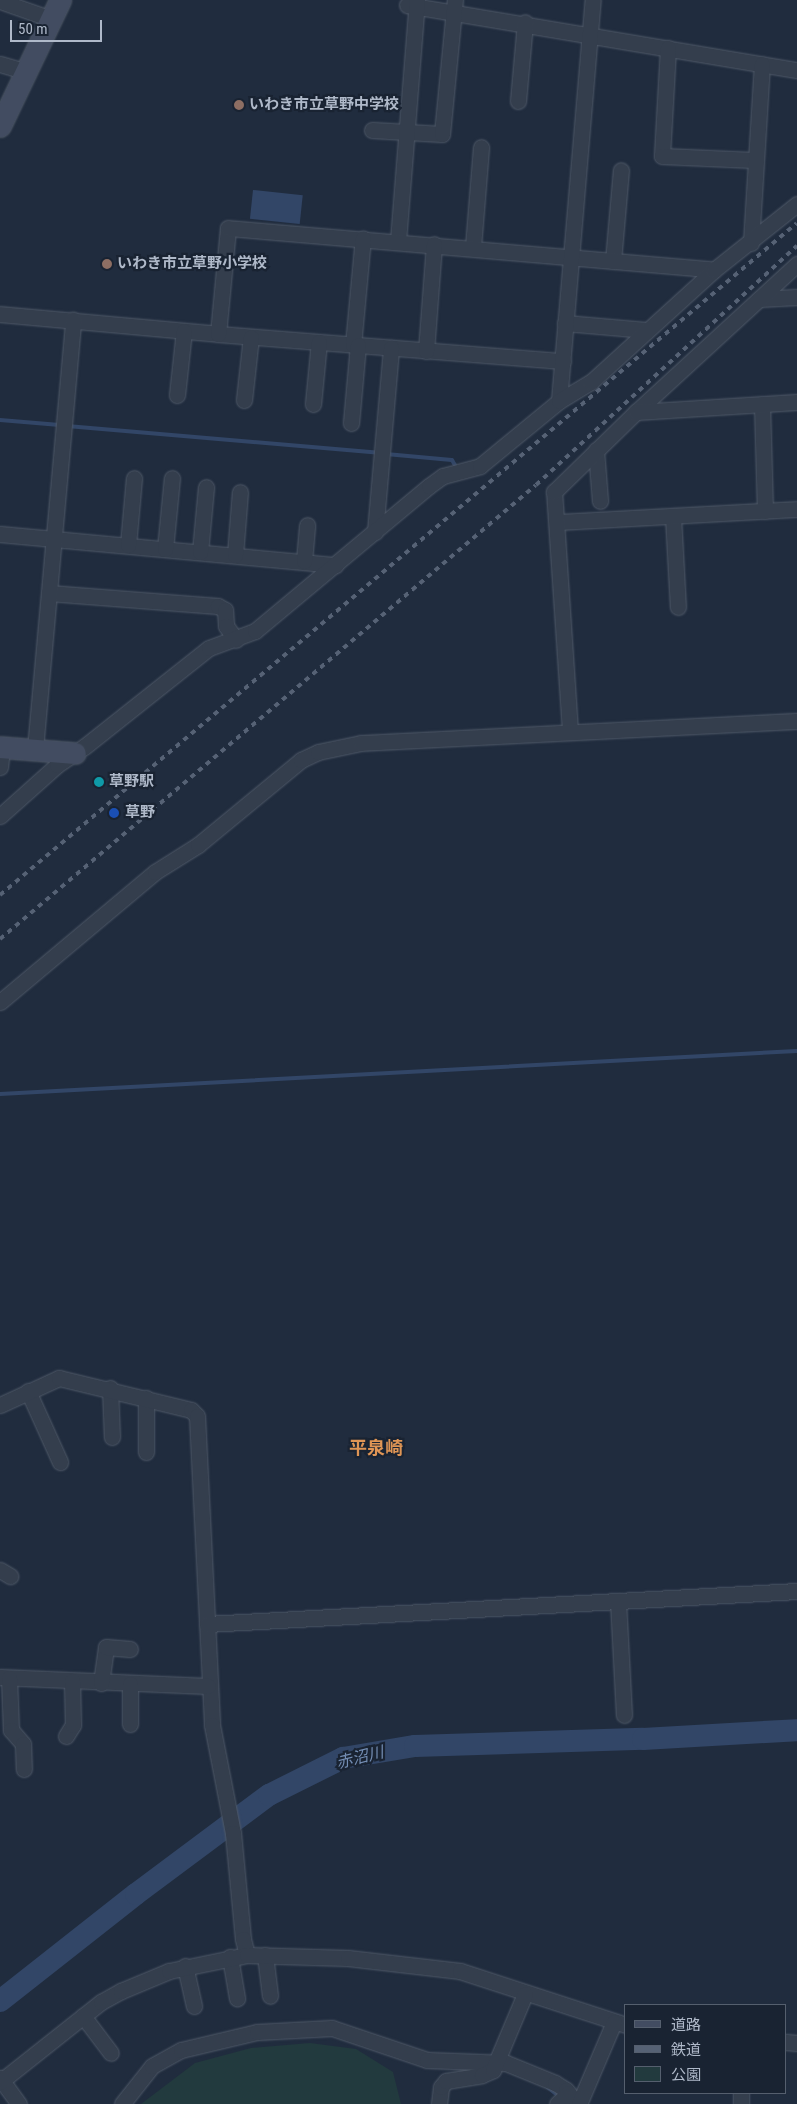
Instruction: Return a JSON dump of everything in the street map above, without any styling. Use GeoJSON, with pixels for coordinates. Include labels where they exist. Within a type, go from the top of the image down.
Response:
{"type":"FeatureCollection","features":[{"type":"Feature","properties":{"kind":"street"},"geometry":{"type":"LineString","coordinates":[[0,126],[60,0]]}},
{"type":"Feature","properties":{"kind":"street"},"geometry":{"type":"LineString","coordinates":[[559,401],[593,0]]}},
{"type":"Feature","properties":{"kind":"street"},"geometry":{"type":"LineString","coordinates":[[0,1],[51,19]]}},
{"type":"Feature","properties":{"kind":"street"},"geometry":{"type":"LineString","coordinates":[[398,241],[407,133],[414,3],[454,5],[525,22],[797,70]]}},
{"type":"Feature","properties":{"kind":"street"},"geometry":{"type":"LineString","coordinates":[[372,130],[442,134],[454,5]]}},
{"type":"Feature","properties":{"kind":"street"},"geometry":{"type":"LineString","coordinates":[[518,101],[525,22]]}},
{"type":"Feature","properties":{"kind":"street"},"geometry":{"type":"LineString","coordinates":[[668,48],[662,156],[754,160]]}},
{"type":"Feature","properties":{"kind":"street"},"geometry":{"type":"LineString","coordinates":[[0,64],[25,71]]}},
{"type":"Feature","properties":{"kind":"street"},"geometry":{"type":"LineString","coordinates":[[751,243],[754,160],[762,64]]}},
{"type":"Feature","properties":{"kind":"street"},"geometry":{"type":"LineString","coordinates":[[473,247],[481,147]]}},
{"type":"Feature","properties":{"kind":"street"},"geometry":{"type":"LineString","coordinates":[[613,262],[621,170]]}},
{"type":"Feature","properties":{"kind":"street"},"geometry":{"type":"LineString","coordinates":[[0,816],[57,765],[75,753],[208,648],[236,640],[255,631],[444,476],[480,466],[559,401],[590,382],[714,270],[751,243],[797,204]]}},
{"type":"Feature","properties":{"kind":"street"},"geometry":{"type":"LineString","coordinates":[[218,334],[228,228],[473,247],[613,262],[714,270]]}},
{"type":"Feature","properties":{"kind":"street"},"geometry":{"type":"LineString","coordinates":[[352,423],[363,238]]}},
{"type":"Feature","properties":{"kind":"street"},"geometry":{"type":"LineString","coordinates":[[426,351],[434,244]]}},
{"type":"Feature","properties":{"kind":"street"},"geometry":{"type":"LineString","coordinates":[[570,731],[554,492],[636,412],[797,264]]}},
{"type":"Feature","properties":{"kind":"street"},"geometry":{"type":"LineString","coordinates":[[759,299],[797,297]]}},
{"type":"Feature","properties":{"kind":"street"},"geometry":{"type":"LineString","coordinates":[[0,314],[251,337],[562,361]]}},
{"type":"Feature","properties":{"kind":"street"},"geometry":{"type":"LineString","coordinates":[[35,750],[72,320]]}},
{"type":"Feature","properties":{"kind":"street"},"geometry":{"type":"LineString","coordinates":[[565,323],[646,330]]}},
{"type":"Feature","properties":{"kind":"street"},"geometry":{"type":"LineString","coordinates":[[177,395],[184,331]]}},
{"type":"Feature","properties":{"kind":"street"},"geometry":{"type":"LineString","coordinates":[[244,400],[251,337]]}},
{"type":"Feature","properties":{"kind":"street"},"geometry":{"type":"LineString","coordinates":[[313,404],[319,342]]}},
{"type":"Feature","properties":{"kind":"street"},"geometry":{"type":"LineString","coordinates":[[375,532],[392,348]]}},
{"type":"Feature","properties":{"kind":"street"},"geometry":{"type":"LineString","coordinates":[[636,412],[797,402]]}},
{"type":"Feature","properties":{"kind":"street"},"geometry":{"type":"LineString","coordinates":[[762,404],[765,511]]}},
{"type":"Feature","properties":{"kind":"street"},"geometry":{"type":"LineString","coordinates":[[596,450],[600,501]]}},
{"type":"Feature","properties":{"kind":"street"},"geometry":{"type":"LineString","coordinates":[[128,545],[134,478]]}},
{"type":"Feature","properties":{"kind":"street"},"geometry":{"type":"LineString","coordinates":[[165,549],[172,478]]}},
{"type":"Feature","properties":{"kind":"street"},"geometry":{"type":"LineString","coordinates":[[200,552],[206,487]]}},
{"type":"Feature","properties":{"kind":"street"},"geometry":{"type":"LineString","coordinates":[[234,555],[240,492]]}},
{"type":"Feature","properties":{"kind":"street"},"geometry":{"type":"LineString","coordinates":[[557,522],[797,509]]}},
{"type":"Feature","properties":{"kind":"street"},"geometry":{"type":"LineString","coordinates":[[673,516],[678,607]]}},
{"type":"Feature","properties":{"kind":"street"},"geometry":{"type":"LineString","coordinates":[[304,561],[307,525]]}},
{"type":"Feature","properties":{"kind":"street"},"geometry":{"type":"LineString","coordinates":[[0,534],[336,565]]}},
{"type":"Feature","properties":{"kind":"street"},"geometry":{"type":"LineString","coordinates":[[49,593],[218,606],[225,610],[226,626],[236,640]]}},
{"type":"Feature","properties":{"kind":"street"},"geometry":{"type":"LineString","coordinates":[[0,1002],[154,872],[198,845],[301,760],[318,752],[361,743],[797,721]]}},
{"type":"Feature","properties":{"kind":"street"},"geometry":{"type":"LineString","coordinates":[[1,753],[35,750],[75,753]]}},
{"type":"Feature","properties":{"kind":"street"},"geometry":{"type":"LineString","coordinates":[[0,1405],[59,1378],[110,1388],[191,1410],[197,1416],[207,1624],[208,1686],[233,1833],[243,1939],[247,1954]]}},
{"type":"Feature","properties":{"kind":"street"},"geometry":{"type":"LineString","coordinates":[[110,1388],[112,1437]]}},
{"type":"Feature","properties":{"kind":"street"},"geometry":{"type":"LineString","coordinates":[[28,1391],[60,1462]]}},
{"type":"Feature","properties":{"kind":"street"},"geometry":{"type":"LineString","coordinates":[[146,1398],[146,1452]]}},
{"type":"Feature","properties":{"kind":"street"},"geometry":{"type":"LineString","coordinates":[[207,1624],[797,1591]]}},
{"type":"Feature","properties":{"kind":"street"},"geometry":{"type":"LineString","coordinates":[[618,1601],[624,1714]]}},
{"type":"Feature","properties":{"kind":"street"},"geometry":{"type":"LineString","coordinates":[[101,1682],[106,1647],[130,1649]]}},
{"type":"Feature","properties":{"kind":"street"},"geometry":{"type":"LineString","coordinates":[[24,1769],[22,1744],[11,1730],[4,1677],[208,1686]]}},
{"type":"Feature","properties":{"kind":"street"},"geometry":{"type":"LineString","coordinates":[[66,1736],[73,1726],[72,1681]]}},
{"type":"Feature","properties":{"kind":"street"},"geometry":{"type":"LineString","coordinates":[[130,1684],[130,1724]]}},
{"type":"Feature","properties":{"kind":"street"},"geometry":{"type":"LineString","coordinates":[[20,2104],[1,2080],[100,2002],[129,1987],[185,1966],[247,1954],[348,1958],[430,1966],[460,1971],[525,1994],[620,2023],[568,2100],[555,2083],[495,2065],[426,2060],[332,2028],[274,2030],[204,2043],[165,2058],[146,2071],[122,2104]]}},
{"type":"Feature","properties":{"kind":"street"},"geometry":{"type":"LineString","coordinates":[[265,1955],[270,1996]]}},
{"type":"Feature","properties":{"kind":"street"},"geometry":{"type":"LineString","coordinates":[[230,1957],[237,1998]]}},
{"type":"Feature","properties":{"kind":"street"},"geometry":{"type":"LineString","coordinates":[[185,1966],[194,2006]]}},
{"type":"Feature","properties":{"kind":"street"},"geometry":{"type":"LineString","coordinates":[[439,2104],[440,2087],[446,2081],[482,2075],[495,2065],[525,1994]]}},
{"type":"Feature","properties":{"kind":"street"},"geometry":{"type":"LineString","coordinates":[[83,2016],[111,2053]]}},
{"type":"Feature","properties":{"kind":"green space"},"geometry":{"type":"Polygon","coordinates":[[[310,2043],[356,2049],[393,2072],[401,2104],[141,2104],[195,2063],[251,2048],[310,2043]]]}},
{"type":"Feature","properties":{"kind":"water"},"geometry":{"type":"Polygon","coordinates":[[[253,190],[303,195],[300,224],[250,219],[253,190]]]}},
{"type":"Feature","properties":{"kind":"waterway"},"geometry":{"type":"LineString","coordinates":[[0,420],[60,425]]}},
{"type":"Feature","properties":{"kind":"waterway"},"geometry":{"type":"LineString","coordinates":[[67,426],[379,453]]}},
{"type":"Feature","properties":{"kind":"waterway"},"geometry":{"type":"LineString","coordinates":[[386,454],[452,460],[456,467]]}},
{"type":"Feature","properties":{"kind":"waterway"},"geometry":{"type":"LineString","coordinates":[[0,1094],[797,1051]]}},
{"type":"Feature","properties":{"kind":"waterway","name":"赤沼川"},"geometry":{"type":"LineString","coordinates":[[0,2001],[136,1894],[269,1795],[343,1758],[415,1746],[643,1739],[797,1730]]}},
{"type":"Feature","properties":{"kind":"waterway"},"geometry":{"type":"LineString","coordinates":[[546,2086],[560,2097]]}},
{"type":"Feature","properties":{"kind":"railway"},"geometry":{"type":"LineString","coordinates":[[0,895],[797,223]]}},
{"type":"Feature","properties":{"kind":"railway"},"geometry":{"type":"LineString","coordinates":[[0,939],[536,485],[797,246]]}},
{"type":"Feature","properties":{"kind":"place","name":"いわき市立草野中学校"},"geometry":{"type":"Point","coordinates":[239,105]}},
{"type":"Feature","properties":{"kind":"place","name":"いわき市立草野小学校"},"geometry":{"type":"Point","coordinates":[107,264]}},
{"type":"Feature","properties":{"kind":"place","name":"草野駅"},"geometry":{"type":"Point","coordinates":[99,782]}},
{"type":"Feature","properties":{"kind":"place","name":"草野"},"geometry":{"type":"Point","coordinates":[114,813]}},
{"type":"Feature","properties":{"kind":"district","name":"平泉崎"},"geometry":{"type":"Point","coordinates":[376,1448]}}]}
